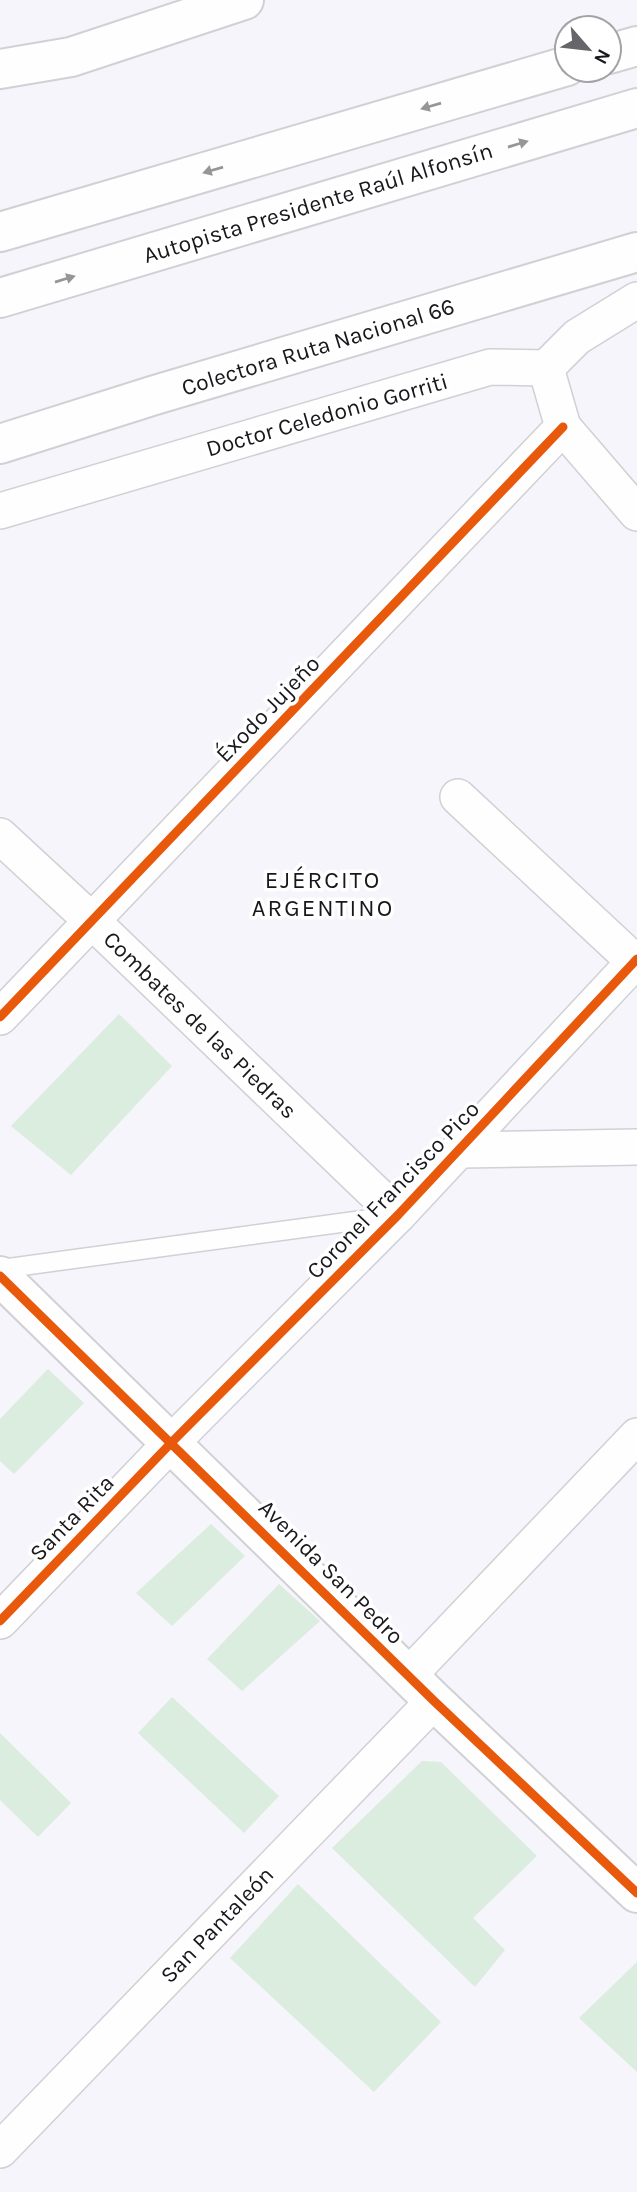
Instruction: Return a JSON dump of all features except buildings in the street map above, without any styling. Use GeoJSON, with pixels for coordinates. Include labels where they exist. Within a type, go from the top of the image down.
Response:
{"type":"FeatureCollection","features":[{"type":"Feature","properties":{"kind":"main road"},"geometry":{"type":"LineString","coordinates":[[0,69],[36,65],[89,52],[244,0]]}},
{"type":"Feature","properties":{"kind":"main road"},"geometry":{"type":"LineString","coordinates":[[0,232],[553,70]]}},
{"type":"Feature","properties":{"kind":"main road","name":"Autopista Presidente Raúl Alfonsín"},"geometry":{"type":"LineString","coordinates":[[0,298],[637,108]]}},
{"type":"Feature","properties":{"kind":"main road","name":"Colectora Ruta Nacional 66"},"geometry":{"type":"LineString","coordinates":[[0,444],[155,395],[637,252]]}},
{"type":"Feature","properties":{"kind":"main road","name":"Avenida San Pedro"},"geometry":{"type":"LineString","coordinates":[[0,1276],[173,1442],[421,1688],[637,1893]]}},
{"type":"Feature","properties":{"kind":"street"},"geometry":{"type":"LineString","coordinates":[[637,300],[577,337],[546,368],[563,428],[637,513]]}},
{"type":"Feature","properties":{"kind":"street","name":"Doctor Celedonio Gorriti"},"geometry":{"type":"LineString","coordinates":[[0,511],[490,367],[546,368]]}},
{"type":"Feature","properties":{"kind":"street","name":"Éxodo Jujeño"},"geometry":{"type":"LineString","coordinates":[[0,1017],[563,428]]}},
{"type":"Feature","properties":{"kind":"street"},"geometry":{"type":"LineString","coordinates":[[458,797],[636,961]]}},
{"type":"Feature","properties":{"kind":"street","name":"Combates de las Piedras"},"geometry":{"type":"LineString","coordinates":[[0,836],[398,1215]]}},
{"type":"Feature","properties":{"kind":"street","name":"Coronel Francisco Pico"},"geometry":{"type":"LineString","coordinates":[[173,1442],[398,1215],[636,961]]}},
{"type":"Feature","properties":{"kind":"street","name":"Coronel Francisco Pico"},"geometry":{"type":"LineString","coordinates":[[460,1150],[637,1147]]}},
{"type":"Feature","properties":{"kind":"street","name":"San Pantaleón"},"geometry":{"type":"LineString","coordinates":[[0,2150],[421,1688],[637,1436]]}},
{"type":"Feature","properties":{"kind":"street","name":"Santa Rita"},"geometry":{"type":"LineString","coordinates":[[0,1621],[173,1442]]}},
{"type":"Feature","properties":{"kind":"lane"},"geometry":{"type":"LineString","coordinates":[[0,1269],[398,1215]]}},
{"type":"Feature","properties":{"kind":"green space"},"geometry":{"type":"Polygon","coordinates":[[[119,1014],[172,1066],[71,1175],[11,1126],[119,1014]]]}},
{"type":"Feature","properties":{"kind":"green space"},"geometry":{"type":"Polygon","coordinates":[[[48,1369],[84,1403],[14,1474],[0,1461],[0,1419],[48,1369]]]}},
{"type":"Feature","properties":{"kind":"green space"},"geometry":{"type":"Polygon","coordinates":[[[211,1524],[245,1556],[172,1626],[136,1593],[211,1524]]]}},
{"type":"Feature","properties":{"kind":"green space"},"geometry":{"type":"Polygon","coordinates":[[[279,1584],[320,1621],[242,1691],[207,1659],[279,1584]]]}},
{"type":"Feature","properties":{"kind":"green space"},"geometry":{"type":"Polygon","coordinates":[[[172,1697],[279,1796],[244,1833],[138,1733],[172,1697]]]}},
{"type":"Feature","properties":{"kind":"green space"},"geometry":{"type":"Polygon","coordinates":[[[0,1733],[71,1803],[38,1837],[0,1800],[0,1733]]]}},
{"type":"Feature","properties":{"kind":"green space"},"geometry":{"type":"Polygon","coordinates":[[[422,1761],[441,1762],[537,1856],[473,1918],[505,1950],[475,1987],[332,1848],[422,1761]]]}},
{"type":"Feature","properties":{"kind":"green space"},"geometry":{"type":"Polygon","coordinates":[[[298,1884],[441,2022],[374,2092],[230,1958],[298,1884]]]}},
{"type":"Feature","properties":{"kind":"green space"},"geometry":{"type":"Polygon","coordinates":[[[637,1962],[637,2072],[579,2018],[637,1962]]]}},
{"type":"Feature","properties":{"kind":"cycle path"},"geometry":{"type":"LineString","coordinates":[[0,1017],[563,427]]}},
{"type":"Feature","properties":{"kind":"cycle path"},"geometry":{"type":"LineString","coordinates":[[0,1621],[172,1442],[398,1215],[637,959]]}},
{"type":"Feature","properties":{"kind":"cycle path"},"geometry":{"type":"LineString","coordinates":[[0,1276],[434,1701],[637,1893]]}},
{"type":"Feature","properties":{"kind":"district","name":"EJÉRCITO ARGENTINO"},"geometry":{"type":"Point","coordinates":[323,894]}}]}
